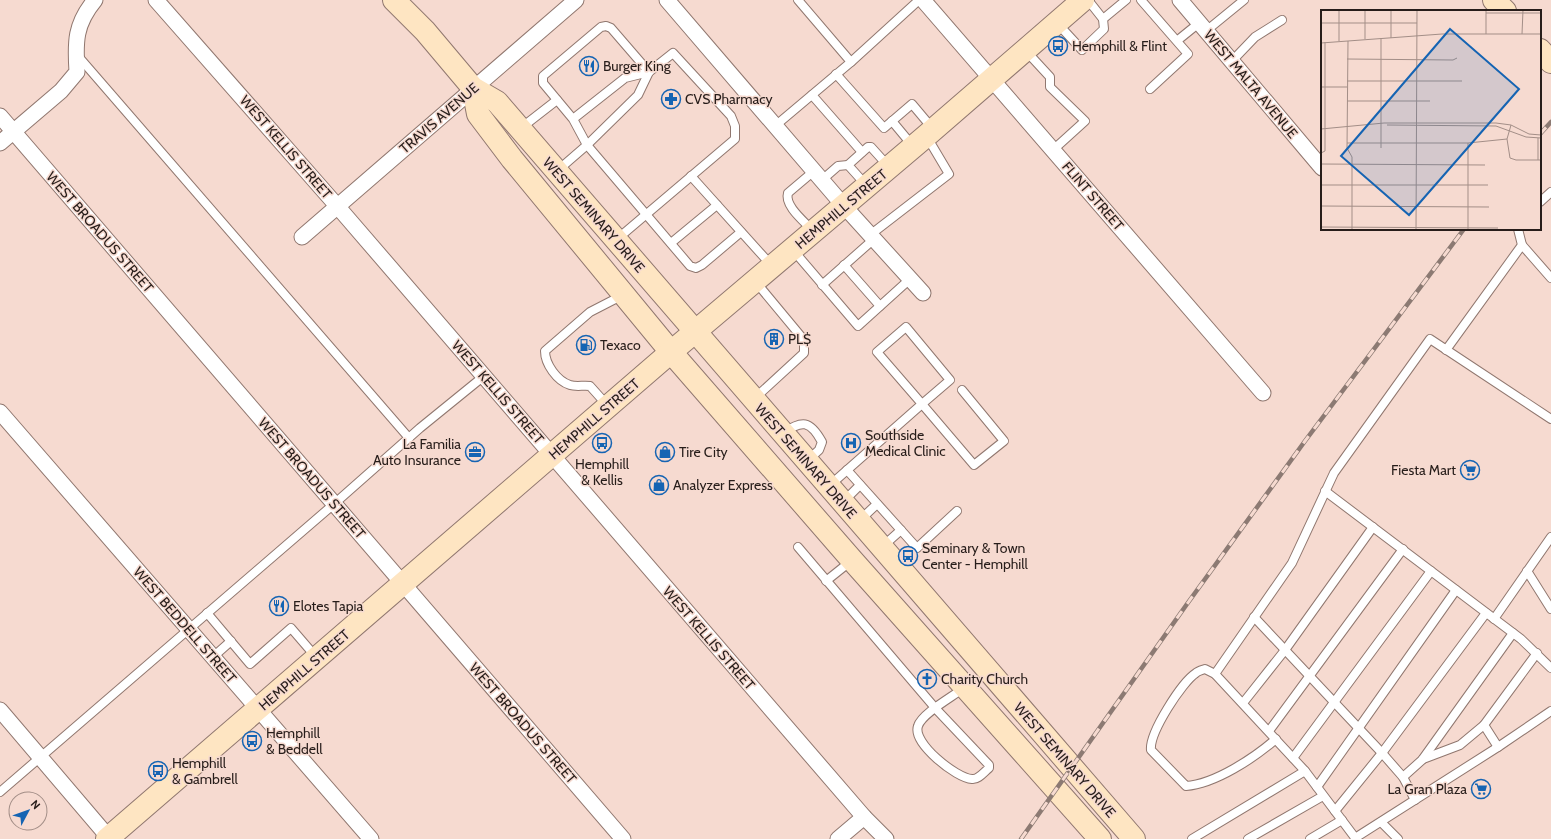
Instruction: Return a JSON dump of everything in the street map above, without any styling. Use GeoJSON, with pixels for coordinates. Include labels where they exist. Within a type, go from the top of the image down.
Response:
{"type":"FeatureCollection","features":[{"type":"Feature","properties":{"kind":"main road","name":"WEST SEMINARY DRIVE"},"geometry":{"type":"LineString","coordinates":[[394,0],[430,37],[473,88],[497,102],[806,462],[1134,839]]}},
{"type":"Feature","properties":{"kind":"main road","name":"HEMPHILL STREET"},"geometry":{"type":"LineString","coordinates":[[109,838],[694,332],[992,80],[1082,0]]}},
{"type":"Feature","properties":{"kind":"main road"},"geometry":{"type":"LineString","coordinates":[[1494,0],[1503,10]]}},
{"type":"Feature","properties":{"kind":"main road"},"geometry":{"type":"LineString","coordinates":[[1541,51],[1551,62]]}},
{"type":"Feature","properties":{"kind":"main road","name":"WEST SEMINARY DRIVE"},"geometry":{"type":"LineString","coordinates":[[473,88],[478,114],[512,159],[671,352],[852,560],[966,686],[1100,839]]}},
{"type":"Feature","properties":{"kind":"main road"},"geometry":{"type":"LineString","coordinates":[[852,560],[881,547]]}},
{"type":"Feature","properties":{"kind":"street"},"geometry":{"type":"LineString","coordinates":[[0,143],[61,91],[77,72],[76,53],[78,29],[84,13],[95,0]]}},
{"type":"Feature","properties":{"kind":"street","name":"WEST KELLIS STREET"},"geometry":{"type":"LineString","coordinates":[[156,0],[338,207],[864,817],[886,839]]}},
{"type":"Feature","properties":{"kind":"street","name":"TRAVIS AVENUE"},"geometry":{"type":"LineString","coordinates":[[302,237],[576,0]]}},
{"type":"Feature","properties":{"kind":"street"},"geometry":{"type":"LineString","coordinates":[[667,0],[844,206],[923,293]]}},
{"type":"Feature","properties":{"kind":"street","name":"FLINT STREET"},"geometry":{"type":"LineString","coordinates":[[923,0],[1263,393]]}},
{"type":"Feature","properties":{"kind":"street","name":"WEST MALTA AVENUE"},"geometry":{"type":"LineString","coordinates":[[1180,0],[1321,167]]}},
{"type":"Feature","properties":{"kind":"street","name":"WEST BROADUS STREET"},"geometry":{"type":"LineString","coordinates":[[0,116],[623,839]]}},
{"type":"Feature","properties":{"kind":"street","name":"WEST BEDDELL STREET"},"geometry":{"type":"LineString","coordinates":[[0,412],[371,839]]}},
{"type":"Feature","properties":{"kind":"street"},"geometry":{"type":"LineString","coordinates":[[0,711],[109,838]]}},
{"type":"Feature","properties":{"kind":"street"},"geometry":{"type":"LineString","coordinates":[[838,839],[864,817]]}},
{"type":"Feature","properties":{"kind":"lane"},"geometry":{"type":"LineString","coordinates":[[798,0],[851,62]]}},
{"type":"Feature","properties":{"kind":"lane"},"geometry":{"type":"LineString","coordinates":[[775,126],[851,62],[919,0]]}},
{"type":"Feature","properties":{"kind":"lane"},"geometry":{"type":"LineString","coordinates":[[1057,23],[1082,50],[1104,28],[1103,19],[1088,0]]}},
{"type":"Feature","properties":{"kind":"lane"},"geometry":{"type":"LineString","coordinates":[[1103,19],[1126,0]]}},
{"type":"Feature","properties":{"kind":"lane"},"geometry":{"type":"LineString","coordinates":[[1141,0],[1178,40],[1188,54],[1150,88]]}},
{"type":"Feature","properties":{"kind":"lane"},"geometry":{"type":"LineString","coordinates":[[1178,40],[1203,27],[1244,0]]}},
{"type":"Feature","properties":{"kind":"lane"},"geometry":{"type":"LineString","coordinates":[[1232,61],[1255,37],[1282,20]]}},
{"type":"Feature","properties":{"kind":"lane"},"geometry":{"type":"LineString","coordinates":[[649,72],[611,28],[606,26],[601,27],[544,76],[543,82],[573,119],[588,145],[690,266],[696,268],[702,265],[742,232]]}},
{"type":"Feature","properties":{"kind":"lane"},"geometry":{"type":"LineString","coordinates":[[1026,50],[1050,77],[1050,86],[1085,121],[1053,150]]}},
{"type":"Feature","properties":{"kind":"lane"},"geometry":{"type":"LineString","coordinates":[[76,53],[409,438]]}},
{"type":"Feature","properties":{"kind":"lane"},"geometry":{"type":"LineString","coordinates":[[573,119],[625,78],[649,72],[673,53],[731,116],[735,126],[735,139],[615,240]]}},
{"type":"Feature","properties":{"kind":"lane"},"geometry":{"type":"LineString","coordinates":[[556,172],[588,145],[638,95],[649,72]]}},
{"type":"Feature","properties":{"kind":"lane"},"geometry":{"type":"LineString","coordinates":[[822,285],[872,237],[949,174],[925,137],[912,104],[884,128],[836,74]]}},
{"type":"Feature","properties":{"kind":"lane"},"geometry":{"type":"LineString","coordinates":[[812,95],[862,152]]}},
{"type":"Feature","properties":{"kind":"lane"},"geometry":{"type":"LineString","coordinates":[[520,129],[557,100]]}},
{"type":"Feature","properties":{"kind":"lane"},"geometry":{"type":"LineString","coordinates":[[892,121],[925,137]]}},
{"type":"Feature","properties":{"kind":"lane"},"geometry":{"type":"LineString","coordinates":[[814,232],[790,205],[787,198],[788,193],[838,166],[848,165],[868,147],[871,147],[889,167]]}},
{"type":"Feature","properties":{"kind":"lane"},"geometry":{"type":"LineString","coordinates":[[848,165],[867,187]]}},
{"type":"Feature","properties":{"kind":"lane"},"geometry":{"type":"LineString","coordinates":[[691,176],[772,267]]}},
{"type":"Feature","properties":{"kind":"lane"},"geometry":{"type":"LineString","coordinates":[[1541,201],[1551,192]]}},
{"type":"Feature","properties":{"kind":"lane"},"geometry":{"type":"LineString","coordinates":[[671,243],[717,205]]}},
{"type":"Feature","properties":{"kind":"lane"},"geometry":{"type":"LineString","coordinates":[[1518,230],[1522,244],[1551,278]]}},
{"type":"Feature","properties":{"kind":"lane"},"geometry":{"type":"LineString","coordinates":[[1446,350],[1522,244]]}},
{"type":"Feature","properties":{"kind":"lane"},"geometry":{"type":"LineString","coordinates":[[792,250],[858,326],[910,279]]}},
{"type":"Feature","properties":{"kind":"lane"},"geometry":{"type":"LineString","coordinates":[[844,265],[880,306]]}},
{"type":"Feature","properties":{"kind":"lane"},"geometry":{"type":"LineString","coordinates":[[753,400],[804,353],[804,340],[755,281]]}},
{"type":"Feature","properties":{"kind":"lane"},"geometry":{"type":"LineString","coordinates":[[608,407],[590,386],[573,386],[563,382],[545,359],[545,351],[590,312],[624,295]]}},
{"type":"Feature","properties":{"kind":"lane"},"geometry":{"type":"LineString","coordinates":[[828,486],[847,470],[922,404],[950,380],[906,327],[877,352],[922,404],[974,465],[1004,441],[962,390]]}},
{"type":"Feature","properties":{"kind":"lane"},"geometry":{"type":"LineString","coordinates":[[1216,674],[1292,563],[1334,473],[1430,339],[1551,419]]}},
{"type":"Feature","properties":{"kind":"lane"},"geometry":{"type":"LineString","coordinates":[[0,792],[409,438],[484,376]]}},
{"type":"Feature","properties":{"kind":"lane"},"geometry":{"type":"LineString","coordinates":[[847,470],[918,548],[957,511]]}},
{"type":"Feature","properties":{"kind":"lane"},"geometry":{"type":"LineString","coordinates":[[842,503],[860,485]]}},
{"type":"Feature","properties":{"kind":"lane"},"geometry":{"type":"LineString","coordinates":[[1325,491],[1513,633],[1537,653],[1551,668]]}},
{"type":"Feature","properties":{"kind":"lane"},"geometry":{"type":"LineString","coordinates":[[858,522],[877,504]]}},
{"type":"Feature","properties":{"kind":"lane"},"geometry":{"type":"LineString","coordinates":[[1243,703],[1285,650],[1373,527]]}},
{"type":"Feature","properties":{"kind":"lane"},"geometry":{"type":"LineString","coordinates":[[881,547],[901,530]]}},
{"type":"Feature","properties":{"kind":"lane"},"geometry":{"type":"LineString","coordinates":[[1494,619],[1551,537]]}},
{"type":"Feature","properties":{"kind":"lane"},"geometry":{"type":"LineString","coordinates":[[798,547],[936,709],[989,765],[989,768],[979,777],[972,779],[960,775],[933,756],[918,736],[918,726],[925,716],[936,709],[966,686]]}},
{"type":"Feature","properties":{"kind":"lane"},"geometry":{"type":"LineString","coordinates":[[1269,731],[1402,549]]}},
{"type":"Feature","properties":{"kind":"lane"},"geometry":{"type":"LineString","coordinates":[[826,581],[852,560]]}},
{"type":"Feature","properties":{"kind":"lane"},"geometry":{"type":"LineString","coordinates":[[1293,758],[1431,571]]}},
{"type":"Feature","properties":{"kind":"lane"},"geometry":{"type":"LineString","coordinates":[[1528,571],[1551,609]]}},
{"type":"Feature","properties":{"kind":"lane"},"geometry":{"type":"LineString","coordinates":[[1317,787],[1456,590]]}},
{"type":"Feature","properties":{"kind":"lane"},"geometry":{"type":"LineString","coordinates":[[207,613],[250,664],[291,628],[317,658]]}},
{"type":"Feature","properties":{"kind":"lane"},"geometry":{"type":"LineString","coordinates":[[1335,811],[1382,753],[1486,613]]}},
{"type":"Feature","properties":{"kind":"lane"},"geometry":{"type":"LineString","coordinates":[[1254,617],[1382,753],[1403,777],[1416,800]]}},
{"type":"Feature","properties":{"kind":"lane"},"geometry":{"type":"LineString","coordinates":[[1403,777],[1422,760],[1513,633]]}},
{"type":"Feature","properties":{"kind":"lane"},"geometry":{"type":"LineString","coordinates":[[213,657],[231,641]]}},
{"type":"Feature","properties":{"kind":"lane"},"geometry":{"type":"LineString","coordinates":[[1422,760],[1460,745],[1484,725],[1537,653]]}},
{"type":"Feature","properties":{"kind":"lane"},"geometry":{"type":"LineString","coordinates":[[1276,739],[1258,755],[1218,776],[1191,786],[1186,786],[1151,750],[1150,742],[1167,708],[1196,673],[1205,669],[1216,674],[1269,731],[1305,771],[1356,838],[1498,748],[1551,711]]}},
{"type":"Feature","properties":{"kind":"lane"},"geometry":{"type":"LineString","coordinates":[[1484,725],[1498,748]]}},
{"type":"Feature","properties":{"kind":"lane"},"geometry":{"type":"LineString","coordinates":[[1191,838],[1305,771]]}},
{"type":"Feature","properties":{"kind":"lane"},"geometry":{"type":"LineString","coordinates":[[1248,839],[1324,796]]}},
{"type":"Feature","properties":{"kind":"lane"},"geometry":{"type":"LineString","coordinates":[[1310,839],[1342,820]]}},
{"type":"Feature","properties":{"kind":"lane"},"geometry":{"type":"LineString","coordinates":[[1381,822],[1398,839]]}},
{"type":"Feature","properties":{"kind":"railway"},"geometry":{"type":"LineString","coordinates":[[1541,133],[1551,122]]}},
{"type":"Feature","properties":{"kind":"railway"},"geometry":{"type":"LineString","coordinates":[[1021,839],[1187,604],[1305,441],[1463,230]]}},
{"type":"Feature","properties":{"kind":"place","name":"Hemphill & Flint"},"geometry":{"type":"Point","coordinates":[1058,46]}},
{"type":"Feature","properties":{"kind":"place","name":"Burger King"},"geometry":{"type":"Point","coordinates":[589,66]}},
{"type":"Feature","properties":{"kind":"place","name":"CVS Pharmacy"},"geometry":{"type":"Point","coordinates":[671,99]}},
{"type":"Feature","properties":{"kind":"place","name":"PL$"},"geometry":{"type":"Point","coordinates":[774,339]}},
{"type":"Feature","properties":{"kind":"place","name":"Texaco"},"geometry":{"type":"Point","coordinates":[586,345]}},
{"type":"Feature","properties":{"kind":"place","name":"Hemphill & Kellis"},"geometry":{"type":"Point","coordinates":[602,443]}},
{"type":"Feature","properties":{"kind":"place","name":"Southside Medical Clinic"},"geometry":{"type":"Point","coordinates":[851,443]}},
{"type":"Feature","properties":{"kind":"place","name":"La Familia Auto Insurance"},"geometry":{"type":"Point","coordinates":[475,452]}},
{"type":"Feature","properties":{"kind":"place","name":"Tire City"},"geometry":{"type":"Point","coordinates":[665,452]}},
{"type":"Feature","properties":{"kind":"place","name":"Fiesta Mart"},"geometry":{"type":"Point","coordinates":[1470,470]}},
{"type":"Feature","properties":{"kind":"place","name":"Analyzer Express"},"geometry":{"type":"Point","coordinates":[659,485]}},
{"type":"Feature","properties":{"kind":"place","name":"Seminary & Town Center - Hemphill"},"geometry":{"type":"Point","coordinates":[908,556]}},
{"type":"Feature","properties":{"kind":"place","name":"Elotes Tapia"},"geometry":{"type":"Point","coordinates":[279,606]}},
{"type":"Feature","properties":{"kind":"place","name":"Charity Church"},"geometry":{"type":"Point","coordinates":[927,679]}},
{"type":"Feature","properties":{"kind":"place","name":"Hemphill & Beddell"},"geometry":{"type":"Point","coordinates":[252,741]}},
{"type":"Feature","properties":{"kind":"place","name":"Hemphill & Gambrell"},"geometry":{"type":"Point","coordinates":[158,771]}},
{"type":"Feature","properties":{"kind":"place","name":"La Gran Plaza"},"geometry":{"type":"Point","coordinates":[1481,789]}}]}
